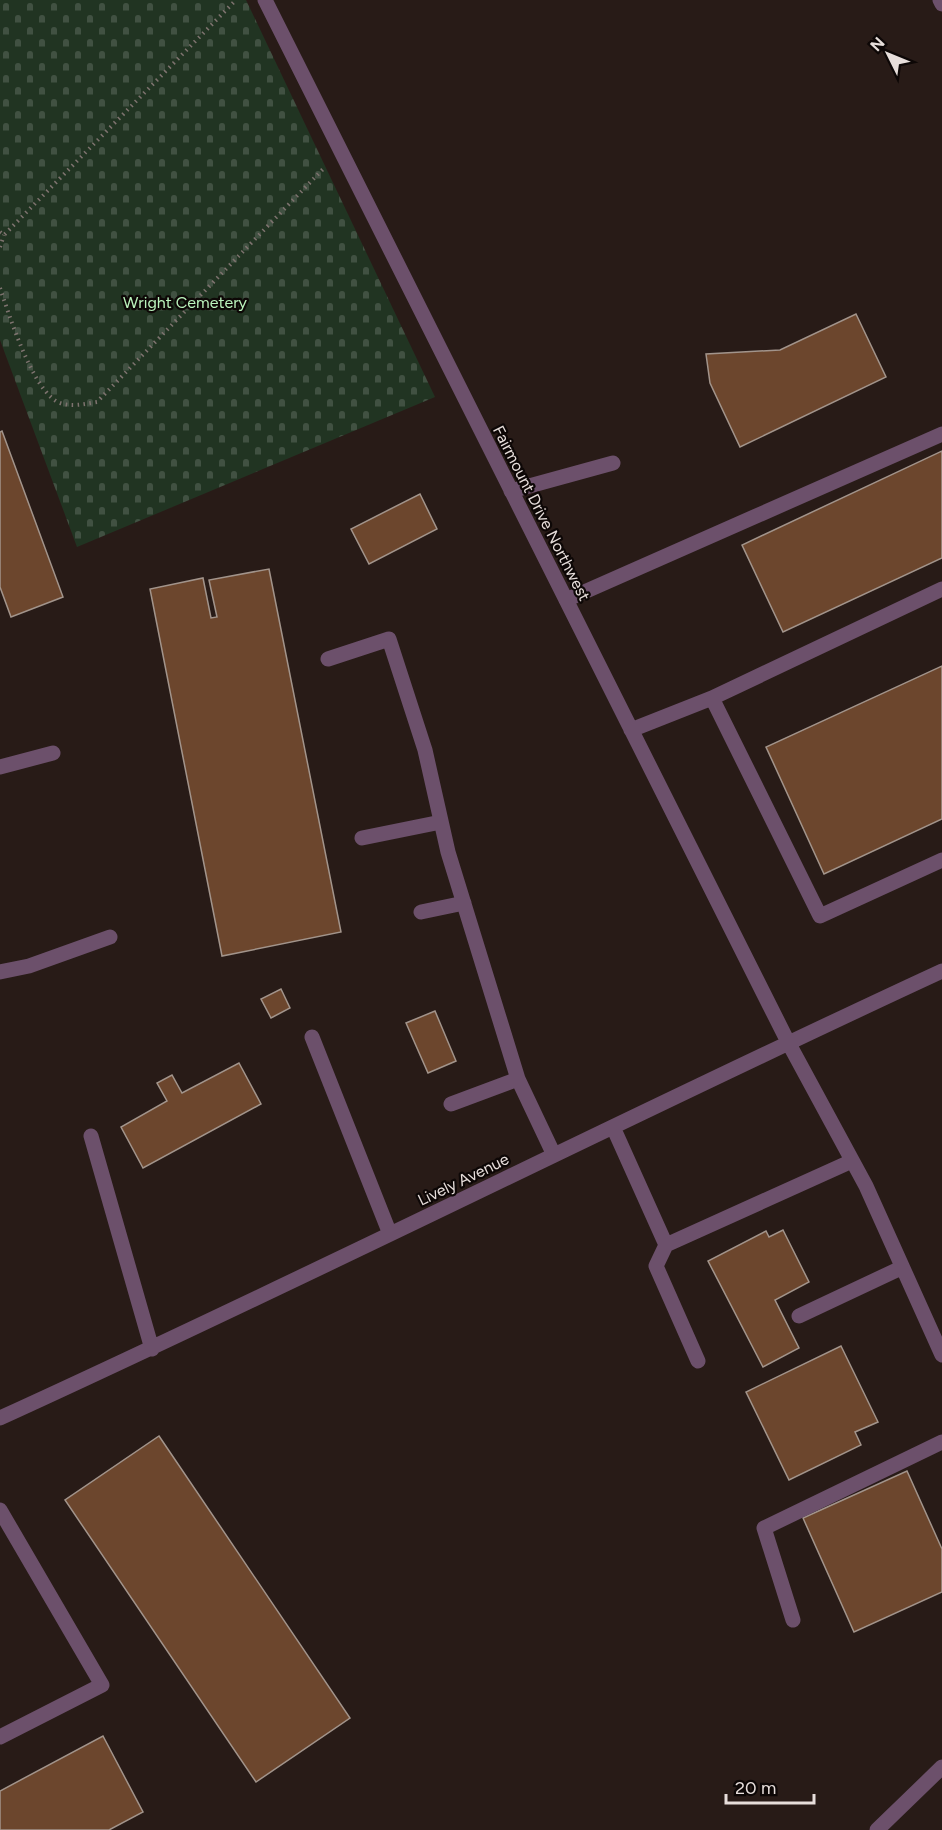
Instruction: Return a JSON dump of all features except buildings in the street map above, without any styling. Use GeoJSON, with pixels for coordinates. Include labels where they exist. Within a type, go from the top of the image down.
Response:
{"type":"FeatureCollection","features":[{"type":"Feature","properties":{"kind":"street","name":"Fairmount Drive Northwest"},"geometry":{"type":"LineString","coordinates":[[265,0],[788,1042],[866,1186],[901,1268],[942,1354]]}},
{"type":"Feature","properties":{"kind":"street"},"geometry":{"type":"LineString","coordinates":[[940,0],[942,4]]}},
{"type":"Feature","properties":{"kind":"street"},"geometry":{"type":"LineString","coordinates":[[566,600],[942,434]]}},
{"type":"Feature","properties":{"kind":"street"},"geometry":{"type":"LineString","coordinates":[[511,491],[613,463]]}},
{"type":"Feature","properties":{"kind":"street"},"geometry":{"type":"LineString","coordinates":[[631,730],[712,698],[942,589]]}},
{"type":"Feature","properties":{"kind":"street"},"geometry":{"type":"LineString","coordinates":[[328,659],[389,639],[425,750],[448,852],[518,1079],[554,1155]]}},
{"type":"Feature","properties":{"kind":"street"},"geometry":{"type":"LineString","coordinates":[[712,698],[820,916],[942,860]]}},
{"type":"Feature","properties":{"kind":"street"},"geometry":{"type":"LineString","coordinates":[[0,767],[53,753]]}},
{"type":"Feature","properties":{"kind":"street"},"geometry":{"type":"LineString","coordinates":[[362,838],[441,822]]}},
{"type":"Feature","properties":{"kind":"street"},"geometry":{"type":"LineString","coordinates":[[421,912],[464,903]]}},
{"type":"Feature","properties":{"kind":"street"},"geometry":{"type":"LineString","coordinates":[[0,972],[28,966],[110,937]]}},
{"type":"Feature","properties":{"kind":"street","name":"Lively Avenue"},"geometry":{"type":"LineString","coordinates":[[0,1418],[152,1349],[788,1042],[942,971]]}},
{"type":"Feature","properties":{"kind":"street"},"geometry":{"type":"LineString","coordinates":[[312,1037],[390,1234]]}},
{"type":"Feature","properties":{"kind":"street"},"geometry":{"type":"LineString","coordinates":[[451,1104],[518,1079]]}},
{"type":"Feature","properties":{"kind":"street"},"geometry":{"type":"LineString","coordinates":[[613,1127],[666,1245]]}},
{"type":"Feature","properties":{"kind":"street"},"geometry":{"type":"LineString","coordinates":[[91,1136],[152,1349]]}},
{"type":"Feature","properties":{"kind":"street"},"geometry":{"type":"LineString","coordinates":[[698,1361],[656,1266],[666,1245],[852,1161]]}},
{"type":"Feature","properties":{"kind":"street"},"geometry":{"type":"LineString","coordinates":[[799,1316],[901,1268]]}},
{"type":"Feature","properties":{"kind":"street"},"geometry":{"type":"LineString","coordinates":[[793,1620],[764,1528],[942,1442]]}},
{"type":"Feature","properties":{"kind":"street"},"geometry":{"type":"LineString","coordinates":[[0,1510],[102,1684],[0,1737]]}},
{"type":"Feature","properties":{"kind":"street"},"geometry":{"type":"LineString","coordinates":[[877,1830],[942,1767]]}},
{"type":"Feature","properties":{"kind":"path"},"geometry":{"type":"LineString","coordinates":[[0,247],[2,233],[237,0]]}},
{"type":"Feature","properties":{"kind":"path"},"geometry":{"type":"LineString","coordinates":[[0,288],[19,340],[39,384],[57,402],[75,406],[97,402],[341,151]]}},
{"type":"Feature","properties":{"kind":"green space","name":"Wright Cemetery"},"geometry":{"type":"Polygon","coordinates":[[[0,0],[246,0],[435,397],[77,547],[0,340],[0,0]]]}}]}
